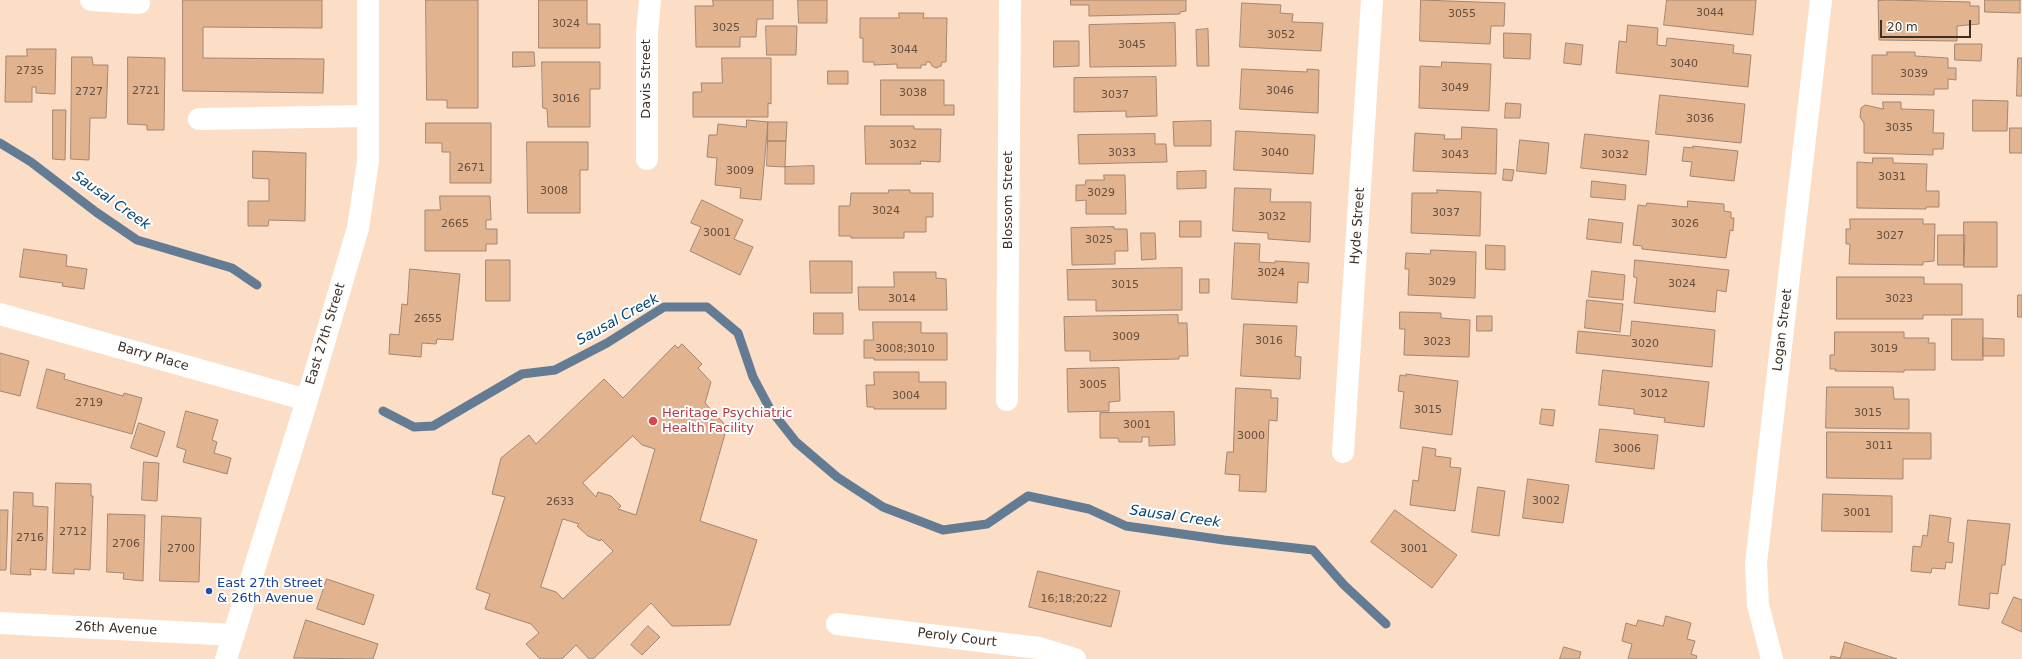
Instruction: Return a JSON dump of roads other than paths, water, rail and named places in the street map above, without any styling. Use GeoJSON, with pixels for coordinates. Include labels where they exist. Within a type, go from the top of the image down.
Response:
{"type":"FeatureCollection","features":[{"type":"Feature","properties":{"kind":"street"},"geometry":{"type":"LineString","coordinates":[[91,0],[139,3]]}},
{"type":"Feature","properties":{"kind":"street","name":"East 27th Street"},"geometry":{"type":"LineString","coordinates":[[226,659],[307,400],[358,228],[368,161],[368,0]]}},
{"type":"Feature","properties":{"kind":"street","name":"Davis Street"},"geometry":{"type":"LineString","coordinates":[[647,159],[647,33],[650,0]]}},
{"type":"Feature","properties":{"kind":"street","name":"Blossom Street"},"geometry":{"type":"LineString","coordinates":[[1008,400],[1010,0]]}},
{"type":"Feature","properties":{"kind":"street","name":"Hyde Street"},"geometry":{"type":"LineString","coordinates":[[1343,452],[1372,0]]}},
{"type":"Feature","properties":{"kind":"street","name":"Logan Street"},"geometry":{"type":"LineString","coordinates":[[1772,659],[1758,605],[1756,563],[1821,0]]}},
{"type":"Feature","properties":{"kind":"street"},"geometry":{"type":"LineString","coordinates":[[199,119],[368,116]]}},
{"type":"Feature","properties":{"kind":"street","name":"Barry Place"},"geometry":{"type":"LineString","coordinates":[[0,314],[307,400]]}},
{"type":"Feature","properties":{"kind":"street","name":"26th Avenue"},"geometry":{"type":"LineString","coordinates":[[0,623],[233,635]]}},
{"type":"Feature","properties":{"kind":"street","name":"Peroly Court"},"geometry":{"type":"LineString","coordinates":[[837,624],[1039,648],[1075,659]]}},
{"type":"Feature","properties":{"kind":"waterway","name":"Sausal Creek"},"geometry":{"type":"LineString","coordinates":[[0,143],[31,162],[96,212],[137,240],[232,268],[257,285]]}},
{"type":"Feature","properties":{"kind":"waterway","name":"Sausal Creek"},"geometry":{"type":"LineString","coordinates":[[383,411],[414,427],[433,426],[522,374],[555,370],[607,343],[664,307],[707,307],[738,333],[753,377],[770,409],[796,442],[837,477],[883,507],[943,530],[987,524],[1028,496],[1089,509],[1126,526],[1224,540],[1313,550],[1344,585],[1386,624]]}},
{"type":"Feature","properties":{"kind":"place","name":"Heritage Psychiatric Health Facility"},"geometry":{"type":"Point","coordinates":[653,421]}},
{"type":"Feature","properties":{"kind":"place","name":"East 27th Street & 26th Avenue"},"geometry":{"type":"Point","coordinates":[209,591]}}]}
